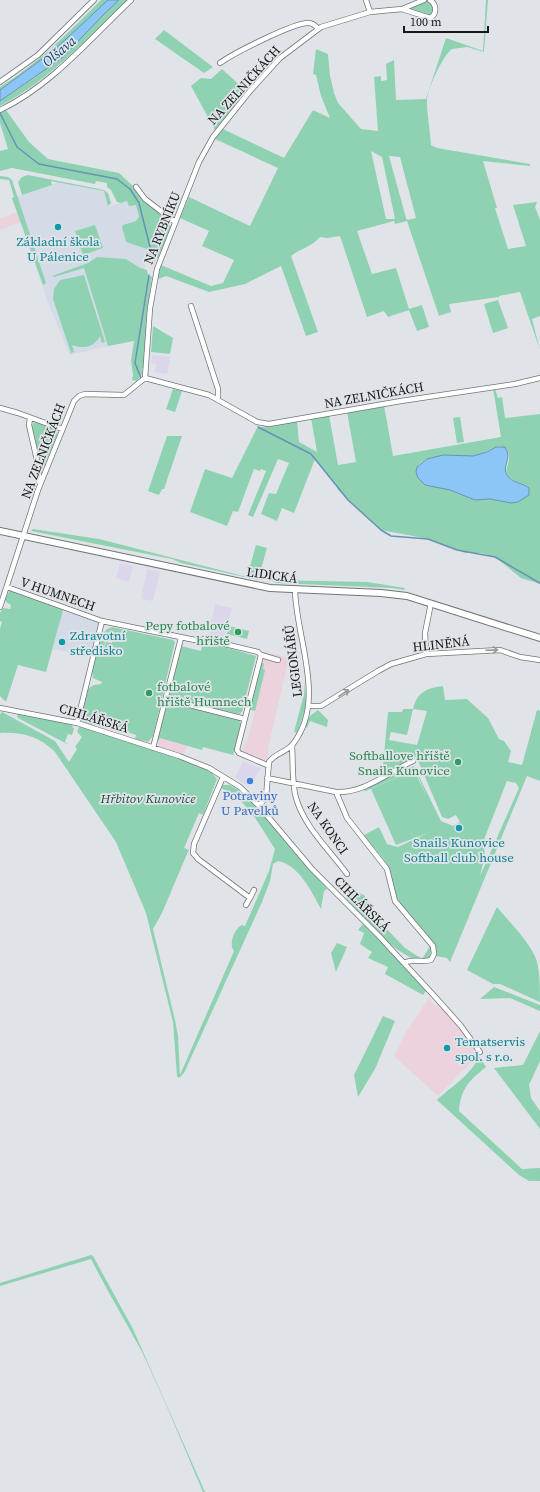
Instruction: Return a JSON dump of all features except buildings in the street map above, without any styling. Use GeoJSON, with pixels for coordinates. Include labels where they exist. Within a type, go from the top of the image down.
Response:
{"type":"FeatureCollection","features":[{"type":"Feature","properties":{"kind":"main road","name":"LIDICKÁ"},"geometry":{"type":"LineString","coordinates":[[0,531],[261,586],[295,590],[381,593],[407,596],[540,638]]}},
{"type":"Feature","properties":{"kind":"street"},"geometry":{"type":"LineString","coordinates":[[0,82],[42,51],[94,0]]}},
{"type":"Feature","properties":{"kind":"street"},"geometry":{"type":"LineString","coordinates":[[2,109],[54,73],[131,0]]}},
{"type":"Feature","properties":{"kind":"street"},"geometry":{"type":"LineString","coordinates":[[366,0],[370,12]]}},
{"type":"Feature","properties":{"kind":"street","name":"NA ZELNIČKÁCH"},"geometry":{"type":"LineString","coordinates":[[201,158],[218,130],[266,72],[289,51],[318,29],[370,12],[402,9],[424,0]]}},
{"type":"Feature","properties":{"kind":"street","name":"NA ZELNIČKÁCH"},"geometry":{"type":"LineString","coordinates":[[402,9],[430,18],[433,16],[435,10],[434,4],[430,0]]}},
{"type":"Feature","properties":{"kind":"street"},"geometry":{"type":"LineString","coordinates":[[220,63],[281,32],[307,23],[314,24],[318,29]]}},
{"type":"Feature","properties":{"kind":"street","name":"NA RYBNÍKU"},"geometry":{"type":"LineString","coordinates":[[145,379],[152,291],[161,256],[201,158]]}},
{"type":"Feature","properties":{"kind":"street"},"geometry":{"type":"LineString","coordinates":[[136,187],[145,200],[175,222]]}},
{"type":"Feature","properties":{"kind":"street"},"geometry":{"type":"LineString","coordinates":[[191,306],[218,388],[218,398]]}},
{"type":"Feature","properties":{"kind":"street"},"geometry":{"type":"LineString","coordinates":[[187,313],[192,311]]}},
{"type":"Feature","properties":{"kind":"street","name":"NA ZELNIČKÁCH"},"geometry":{"type":"LineString","coordinates":[[0,607],[38,490],[74,401],[79,396],[85,394],[120,396],[127,393],[145,379],[218,398],[257,422],[269,424],[394,402],[507,385],[540,378]]}},
{"type":"Feature","properties":{"kind":"street"},"geometry":{"type":"LineString","coordinates":[[0,408],[62,429]]}},
{"type":"Feature","properties":{"kind":"street"},"geometry":{"type":"LineString","coordinates":[[30,418],[29,425],[40,472],[38,490]]}},
{"type":"Feature","properties":{"kind":"street","name":"V HUMNECH"},"geometry":{"type":"LineString","coordinates":[[6,587],[102,621],[181,638],[214,642],[258,652],[261,656],[278,660]]}},
{"type":"Feature","properties":{"kind":"street","name":"LEGIONÁŘŮ"},"geometry":{"type":"LineString","coordinates":[[292,745],[305,720],[308,706],[304,648],[295,590]]}},
{"type":"Feature","properties":{"kind":"street"},"geometry":{"type":"LineString","coordinates":[[426,654],[425,633],[431,603]]}},
{"type":"Feature","properties":{"kind":"street","name":"V HUMNECH"},"geometry":{"type":"LineString","coordinates":[[77,723],[102,621]]}},
{"type":"Feature","properties":{"kind":"street"},"geometry":{"type":"LineString","coordinates":[[153,748],[181,638]]}},
{"type":"Feature","properties":{"kind":"street","name":"HLINĚNÁ"},"geometry":{"type":"LineString","coordinates":[[308,706],[320,706],[378,671],[397,662],[426,654],[500,650],[520,657],[540,660]]}},
{"type":"Feature","properties":{"kind":"street"},"geometry":{"type":"LineString","coordinates":[[261,656],[237,751],[268,765]]}},
{"type":"Feature","properties":{"kind":"street"},"geometry":{"type":"LineString","coordinates":[[166,699],[245,719]]}},
{"type":"Feature","properties":{"kind":"street","name":"CIHLÁŘSKÁ"},"geometry":{"type":"LineString","coordinates":[[0,708],[77,723],[153,748],[197,763],[223,777],[244,791],[259,806],[312,869],[404,963],[457,1021],[480,1052]]}},
{"type":"Feature","properties":{"kind":"street"},"geometry":{"type":"LineString","coordinates":[[259,806],[266,798],[268,765],[273,756],[292,745]]}},
{"type":"Feature","properties":{"kind":"street","name":"NA KONCI"},"geometry":{"type":"LineString","coordinates":[[292,745],[293,784],[297,801],[304,817],[347,874]]}},
{"type":"Feature","properties":{"kind":"street"},"geometry":{"type":"LineString","coordinates":[[267,778],[336,792],[348,792],[358,789],[413,761]]}},
{"type":"Feature","properties":{"kind":"street"},"geometry":{"type":"LineString","coordinates":[[223,777],[194,844],[193,851],[198,859],[250,898]]}},
{"type":"Feature","properties":{"kind":"street"},"geometry":{"type":"LineString","coordinates":[[336,792],[347,818],[387,869],[395,900],[431,942],[434,951],[432,959],[428,961],[408,960],[404,963]]}},
{"type":"Feature","properties":{"kind":"street"},"geometry":{"type":"LineString","coordinates":[[246,905],[254,890]]}},
{"type":"Feature","properties":{"kind":"shaded area"},"geometry":{"type":"Polygon","coordinates":[[[59,182],[104,191],[109,206],[128,201],[136,205],[147,252],[134,340],[70,355],[49,305],[12,198],[59,182]]]}},
{"type":"Feature","properties":{"kind":"shaded area"},"geometry":{"type":"Polygon","coordinates":[[[17,212],[21,222],[0,230],[0,219],[17,212]]]}},
{"type":"Feature","properties":{"kind":"shaded area"},"geometry":{"type":"Polygon","coordinates":[[[152,355],[170,357],[167,374],[155,372],[156,364],[151,363],[152,355]]]}},
{"type":"Feature","properties":{"kind":"shaded area"},"geometry":{"type":"Polygon","coordinates":[[[120,563],[133,566],[129,582],[116,578],[120,563]]]}},
{"type":"Feature","properties":{"kind":"shaded area"},"geometry":{"type":"Polygon","coordinates":[[[147,569],[160,572],[153,601],[141,599],[147,569]]]}},
{"type":"Feature","properties":{"kind":"shaded area"},"geometry":{"type":"Polygon","coordinates":[[[16,593],[100,622],[90,657],[52,649],[46,672],[18,665],[10,610],[16,593]]]}},
{"type":"Feature","properties":{"kind":"shaded area"},"geometry":{"type":"Polygon","coordinates":[[[215,604],[232,608],[223,641],[208,637],[215,604]]]}},
{"type":"Feature","properties":{"kind":"shaded area"},"geometry":{"type":"Polygon","coordinates":[[[263,651],[289,658],[268,748],[268,757],[265,761],[241,752],[247,741],[255,711],[249,709],[263,651]]]}},
{"type":"Feature","properties":{"kind":"shaded area"},"geometry":{"type":"Polygon","coordinates":[[[160,735],[188,744],[184,754],[158,746],[160,735]]]}},
{"type":"Feature","properties":{"kind":"shaded area"},"geometry":{"type":"Polygon","coordinates":[[[243,762],[261,768],[249,787],[235,777],[243,762]]]}},
{"type":"Feature","properties":{"kind":"shaded area"},"geometry":{"type":"Polygon","coordinates":[[[429,998],[436,1006],[439,1005],[460,1029],[478,1055],[438,1096],[394,1056],[406,1032],[429,998]]]}},
{"type":"Feature","properties":{"kind":"green space"},"geometry":{"type":"Polygon","coordinates":[[[101,0],[108,0],[53,51],[0,90],[0,87],[28,68],[41,57],[101,0]]]}},
{"type":"Feature","properties":{"kind":"green space"},"geometry":{"type":"Polygon","coordinates":[[[119,0],[128,0],[52,71],[18,96],[0,106],[0,101],[34,78],[119,0]]]}},
{"type":"Feature","properties":{"kind":"green space"},"geometry":{"type":"Polygon","coordinates":[[[486,0],[488,0],[484,52],[467,47],[452,49],[444,58],[433,81],[427,101],[431,145],[437,148],[530,164],[530,166],[483,161],[497,208],[495,208],[508,249],[526,246],[513,205],[537,202],[535,207],[540,220],[540,316],[532,319],[540,350],[520,292],[499,297],[449,304],[451,312],[439,316],[407,221],[395,224],[394,221],[357,231],[372,274],[396,268],[409,309],[422,305],[429,327],[417,331],[409,310],[388,317],[384,311],[367,317],[340,236],[327,238],[320,237],[314,243],[291,256],[318,332],[306,336],[281,266],[245,284],[209,292],[166,276],[159,279],[158,278],[161,265],[211,286],[223,283],[234,260],[202,246],[209,231],[180,218],[189,197],[250,226],[278,168],[215,139],[223,129],[284,158],[313,110],[330,118],[321,96],[316,75],[313,74],[316,49],[328,54],[330,76],[338,103],[361,129],[378,131],[374,77],[381,76],[381,81],[387,80],[386,64],[394,60],[396,100],[426,99],[446,38],[483,51],[486,0]],[[371,151],[386,219],[395,219],[382,157],[371,151]],[[389,156],[406,218],[407,220],[416,218],[400,157],[389,156]]]}},
{"type":"Feature","properties":{"kind":"green space"},"geometry":{"type":"Polygon","coordinates":[[[428,1],[432,3],[434,11],[429,17],[409,9],[428,1]]]}},
{"type":"Feature","properties":{"kind":"green space"},"geometry":{"type":"Polygon","coordinates":[[[164,30],[213,67],[204,73],[155,39],[164,30]]]}},
{"type":"Feature","properties":{"kind":"green space"},"geometry":{"type":"Polygon","coordinates":[[[222,69],[246,91],[215,130],[191,86],[201,78],[211,79],[222,69]]]}},
{"type":"Feature","properties":{"kind":"green space"},"geometry":{"type":"Polygon","coordinates":[[[6,110],[29,142],[48,159],[119,173],[135,188],[141,198],[165,218],[166,223],[171,226],[158,258],[156,258],[154,263],[150,260],[149,263],[146,262],[147,249],[126,242],[122,227],[123,225],[136,221],[139,217],[136,205],[129,206],[127,201],[121,203],[117,202],[111,190],[107,187],[107,183],[96,181],[95,184],[12,168],[0,171],[0,151],[8,149],[0,123],[0,113],[6,110]]]}},
{"type":"Feature","properties":{"kind":"green space"},"geometry":{"type":"Polygon","coordinates":[[[28,175],[104,190],[108,193],[111,203],[108,206],[104,191],[51,181],[52,185],[22,195],[18,182],[22,177],[28,175]]]}},
{"type":"Feature","properties":{"kind":"green space"},"geometry":{"type":"Polygon","coordinates":[[[0,176],[8,177],[12,180],[46,283],[43,285],[12,198],[14,197],[9,180],[0,179],[0,176]]]}},
{"type":"Feature","properties":{"kind":"green space"},"geometry":{"type":"Polygon","coordinates":[[[95,225],[103,248],[83,255],[75,231],[95,225]]]}},
{"type":"Feature","properties":{"kind":"green space"},"geometry":{"type":"Polygon","coordinates":[[[97,257],[126,259],[140,268],[147,270],[148,275],[152,277],[147,312],[144,368],[142,368],[142,374],[137,381],[132,380],[133,375],[131,360],[134,341],[108,346],[84,268],[54,277],[52,276],[88,263],[97,257]]]}},
{"type":"Feature","properties":{"kind":"green space"},"geometry":{"type":"Polygon","coordinates":[[[84,275],[105,342],[102,343],[100,336],[95,343],[88,346],[80,347],[72,345],[74,352],[71,353],[53,299],[54,289],[60,280],[84,275]]]}},
{"type":"Feature","properties":{"kind":"green space"},"geometry":{"type":"Polygon","coordinates":[[[498,300],[508,328],[493,333],[484,304],[498,300]]]}},
{"type":"Feature","properties":{"kind":"green space"},"geometry":{"type":"Polygon","coordinates":[[[153,326],[173,338],[170,354],[151,352],[153,326]]]}},
{"type":"Feature","properties":{"kind":"green space"},"geometry":{"type":"Polygon","coordinates":[[[493,388],[495,389],[498,398],[502,397],[505,418],[540,414],[540,584],[521,578],[495,557],[481,553],[465,553],[429,539],[381,530],[338,490],[336,485],[315,459],[294,513],[282,508],[277,521],[261,514],[269,493],[276,494],[289,463],[278,459],[253,517],[248,515],[266,471],[261,469],[260,471],[254,469],[238,512],[233,511],[227,526],[190,512],[205,469],[232,478],[257,428],[297,421],[299,442],[317,452],[311,418],[329,415],[338,465],[356,462],[347,412],[384,405],[393,456],[501,437],[493,388]],[[499,446],[480,454],[466,457],[436,457],[422,462],[417,467],[430,486],[450,490],[475,500],[490,499],[515,503],[518,502],[528,487],[509,477],[506,469],[509,455],[506,448],[499,446]]]}},
{"type":"Feature","properties":{"kind":"green space"},"geometry":{"type":"Polygon","coordinates":[[[173,389],[182,391],[175,412],[166,409],[173,389]]]}},
{"type":"Feature","properties":{"kind":"green space"},"geometry":{"type":"Polygon","coordinates":[[[460,417],[464,442],[457,443],[453,418],[460,417]]]}},
{"type":"Feature","properties":{"kind":"green space"},"geometry":{"type":"Polygon","coordinates":[[[34,422],[54,428],[57,432],[44,467],[41,466],[32,426],[34,422]]]}},
{"type":"Feature","properties":{"kind":"green space"},"geometry":{"type":"Polygon","coordinates":[[[167,436],[182,436],[164,489],[162,489],[159,495],[148,491],[167,436]]]}},
{"type":"Feature","properties":{"kind":"green space"},"geometry":{"type":"Polygon","coordinates":[[[33,529],[99,539],[247,577],[256,545],[267,548],[258,580],[181,563],[172,559],[31,531],[33,529]]]}},
{"type":"Feature","properties":{"kind":"green space"},"geometry":{"type":"Polygon","coordinates":[[[270,580],[367,582],[405,588],[404,590],[392,588],[277,583],[270,580]]]}},
{"type":"Feature","properties":{"kind":"green space"},"geometry":{"type":"Polygon","coordinates":[[[10,590],[63,610],[46,672],[18,665],[6,702],[0,696],[0,629],[2,622],[0,621],[0,613],[3,608],[10,609],[11,605],[6,602],[5,599],[10,590]]]}},
{"type":"Feature","properties":{"kind":"green space","name":"Pepy fotbalové hřiště"},"geometry":{"type":"Polygon","coordinates":[[[229,626],[249,631],[247,639],[227,634],[229,626]]]}},
{"type":"Feature","properties":{"kind":"green space"},"geometry":{"type":"Polygon","coordinates":[[[112,627],[173,640],[175,642],[153,736],[148,742],[135,739],[136,735],[93,721],[92,725],[81,721],[80,718],[86,690],[94,685],[101,684],[102,682],[93,678],[92,671],[99,640],[105,642],[103,652],[106,642],[112,643],[113,638],[102,635],[107,629],[112,627]]]}},
{"type":"Feature","properties":{"kind":"green space"},"geometry":{"type":"Polygon","coordinates":[[[203,641],[256,656],[242,712],[239,714],[170,698],[169,695],[181,646],[201,651],[203,641]]]}},
{"type":"Feature","properties":{"kind":"green space"},"geometry":{"type":"Polygon","coordinates":[[[264,663],[263,669],[265,670],[255,711],[249,709],[260,664],[264,663]]]}},
{"type":"Feature","properties":{"kind":"green space"},"geometry":{"type":"Polygon","coordinates":[[[305,681],[306,706],[297,733],[294,732],[304,694],[305,681]]]}},
{"type":"Feature","properties":{"kind":"green space"},"geometry":{"type":"Polygon","coordinates":[[[443,686],[445,700],[467,699],[488,718],[499,739],[504,741],[511,751],[508,762],[522,765],[537,710],[540,711],[540,781],[527,776],[450,962],[447,958],[436,956],[429,938],[401,905],[394,893],[388,866],[364,835],[379,827],[387,844],[398,847],[428,833],[396,845],[371,789],[414,770],[427,797],[415,769],[366,791],[362,790],[414,766],[441,821],[453,826],[460,822],[456,815],[448,819],[442,817],[417,758],[419,755],[386,772],[383,765],[388,712],[402,712],[403,709],[413,709],[420,695],[437,687],[443,686]],[[413,709],[407,735],[391,732],[389,740],[417,745],[427,711],[413,709]],[[507,781],[483,842],[485,855],[480,876],[519,788],[516,783],[507,781]]]}},
{"type":"Feature","properties":{"kind":"green space"},"geometry":{"type":"Polygon","coordinates":[[[172,702],[239,719],[241,724],[233,755],[203,747],[202,750],[160,738],[158,741],[164,714],[172,702]]]}},
{"type":"Feature","properties":{"kind":"green space"},"geometry":{"type":"Polygon","coordinates":[[[318,710],[328,720],[327,727],[310,721],[307,728],[305,726],[310,716],[318,710]]]}},
{"type":"Feature","properties":{"kind":"green space","name":"Hřbitov Kunovice"},"geometry":{"type":"Polygon","coordinates":[[[2,712],[55,741],[69,762],[77,749],[75,747],[82,737],[77,732],[79,727],[82,727],[197,765],[211,772],[217,779],[203,815],[199,813],[184,848],[189,850],[162,913],[153,929],[178,1036],[180,1075],[234,951],[232,948],[233,936],[239,927],[242,925],[245,926],[269,871],[275,849],[246,806],[230,793],[221,788],[223,785],[230,785],[245,794],[327,889],[324,891],[321,909],[309,887],[298,873],[286,864],[278,861],[273,864],[270,881],[262,902],[184,1073],[179,1078],[177,1076],[173,1022],[146,913],[116,842],[55,752],[43,742],[30,736],[16,733],[0,733],[0,714],[2,712]]]}},
{"type":"Feature","properties":{"kind":"green space"},"geometry":{"type":"Polygon","coordinates":[[[19,713],[71,724],[74,729],[72,735],[68,734],[65,742],[69,745],[18,718],[17,715],[19,713]]]}},
{"type":"Feature","properties":{"kind":"green space"},"geometry":{"type":"Polygon","coordinates":[[[355,891],[364,895],[374,912],[372,914],[405,948],[422,959],[430,946],[432,947],[429,958],[419,960],[408,956],[384,938],[346,898],[355,891]]]}},
{"type":"Feature","properties":{"kind":"green space"},"geometry":{"type":"Polygon","coordinates":[[[497,907],[520,933],[534,955],[539,972],[540,1002],[500,984],[493,984],[467,970],[497,907]]]}},
{"type":"Feature","properties":{"kind":"green space"},"geometry":{"type":"Polygon","coordinates":[[[363,924],[396,957],[426,991],[423,995],[385,974],[388,967],[368,958],[372,952],[360,944],[364,933],[358,930],[363,924]]]}},
{"type":"Feature","properties":{"kind":"green space"},"geometry":{"type":"Polygon","coordinates":[[[337,943],[347,947],[336,972],[331,953],[337,943]]]}},
{"type":"Feature","properties":{"kind":"green space"},"geometry":{"type":"Polygon","coordinates":[[[494,987],[540,1005],[540,1011],[510,998],[480,999],[494,987]]]}},
{"type":"Feature","properties":{"kind":"green space"},"geometry":{"type":"Polygon","coordinates":[[[383,1016],[395,1021],[375,1069],[358,1097],[354,1075],[383,1016]]]}},
{"type":"Feature","properties":{"kind":"green space"},"geometry":{"type":"Polygon","coordinates":[[[540,1031],[540,1061],[529,1085],[531,1098],[540,1111],[540,1129],[494,1068],[523,1065],[540,1031]]]}},
{"type":"Feature","properties":{"kind":"green space"},"geometry":{"type":"Polygon","coordinates":[[[478,1055],[486,1067],[467,1086],[462,1096],[459,1111],[522,1169],[540,1168],[540,1181],[529,1181],[519,1175],[437,1100],[473,1067],[478,1055]]]}},
{"type":"Feature","properties":{"kind":"green space"},"geometry":{"type":"Polygon","coordinates":[[[91,1255],[93,1256],[133,1329],[205,1492],[203,1492],[166,1404],[142,1352],[91,1259],[0,1286],[0,1283],[91,1255]]]}},
{"type":"Feature","properties":{"kind":"water","name":"Olšava"},"geometry":{"type":"Polygon","coordinates":[[[108,0],[119,0],[63,57],[0,101],[0,90],[53,51],[108,0]]]}},
{"type":"Feature","properties":{"kind":"water"},"geometry":{"type":"Polygon","coordinates":[[[496,447],[505,447],[507,451],[508,459],[505,469],[509,478],[529,488],[529,495],[518,502],[511,503],[490,499],[475,500],[450,490],[425,485],[418,478],[416,472],[417,467],[427,459],[443,455],[473,456],[487,452],[496,447]]]}},
{"type":"Feature","properties":{"kind":"waterway"},"geometry":{"type":"LineString","coordinates":[[0,113],[17,147],[39,164],[117,179],[130,189],[139,203],[150,247],[151,259]]}},
{"type":"Feature","properties":{"kind":"waterway"},"geometry":{"type":"LineString","coordinates":[[141,378],[135,363],[149,275]]}},
{"type":"Feature","properties":{"kind":"waterway"},"geometry":{"type":"LineString","coordinates":[[258,427],[311,454],[348,500],[381,530],[391,536],[428,539],[457,550],[495,557],[540,583]]}},
{"type":"Feature","properties":{"kind":"place","name":"Základní škola U Pálenice"},"geometry":{"type":"Point","coordinates":[58,227]}},
{"type":"Feature","properties":{"kind":"place","name":"Pepy fotbalové hřiště"},"geometry":{"type":"Point","coordinates":[238,632]}},
{"type":"Feature","properties":{"kind":"place","name":"Zdravotní středisko"},"geometry":{"type":"Point","coordinates":[62,642]}},
{"type":"Feature","properties":{"kind":"place","name":"fotbalové hřiště Humnech"},"geometry":{"type":"Point","coordinates":[149,693]}},
{"type":"Feature","properties":{"kind":"place","name":"Softballove hřiště Snails Kunovice"},"geometry":{"type":"Point","coordinates":[458,762]}},
{"type":"Feature","properties":{"kind":"place","name":"Potraviny U Pavelků"},"geometry":{"type":"Point","coordinates":[250,781]}},
{"type":"Feature","properties":{"kind":"place","name":"Snails Kunovice Softball club house"},"geometry":{"type":"Point","coordinates":[459,828]}},
{"type":"Feature","properties":{"kind":"place","name":"Tematservis spol. s r.o."},"geometry":{"type":"Point","coordinates":[447,1048]}}]}
